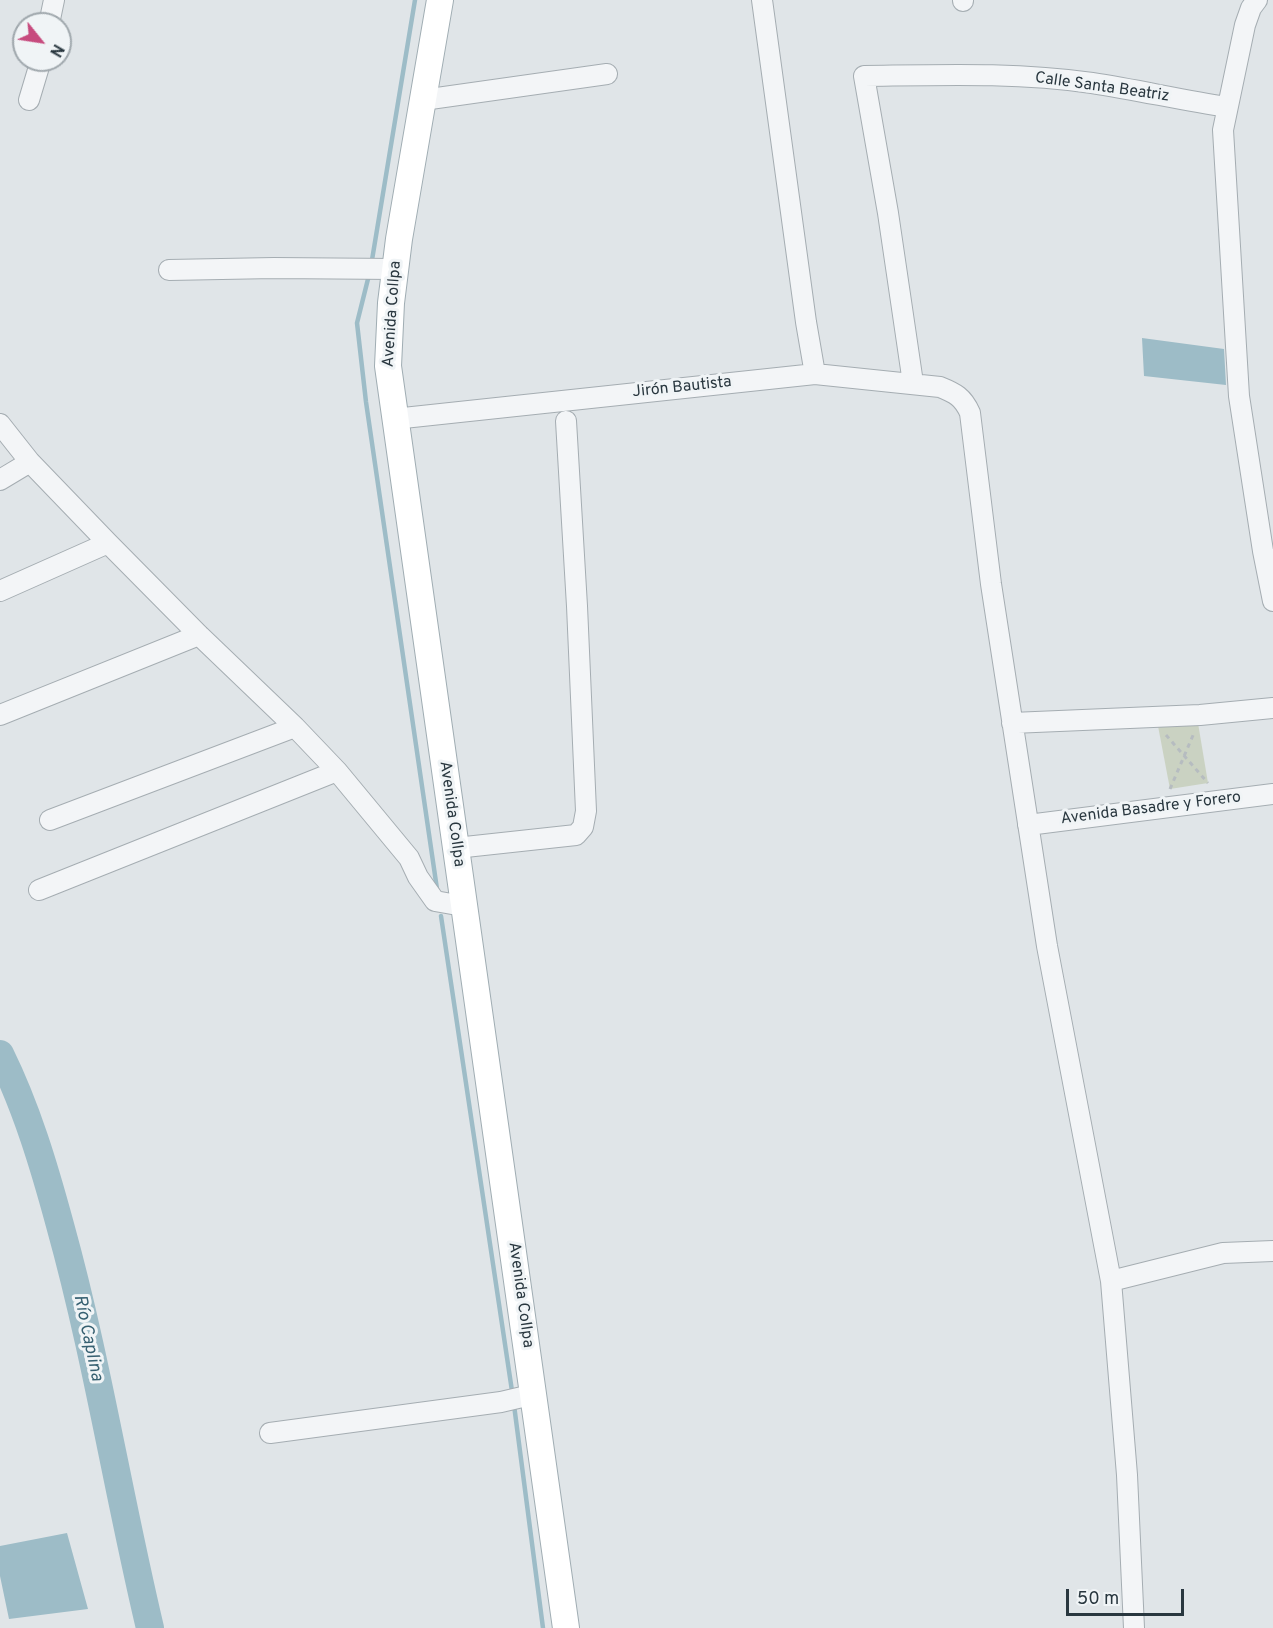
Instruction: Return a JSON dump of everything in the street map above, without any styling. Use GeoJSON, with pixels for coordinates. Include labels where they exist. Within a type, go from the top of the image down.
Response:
{"type":"FeatureCollection","features":[{"type":"Feature","properties":{"kind":"main road","name":"Avenida Collpa"},"geometry":{"type":"LineString","coordinates":[[440,0],[399,239],[391,303],[388,366],[535,1394],[566,1628]]}},
{"type":"Feature","properties":{"kind":"street"},"geometry":{"type":"LineString","coordinates":[[762,0],[815,374]]}},
{"type":"Feature","properties":{"kind":"street"},"geometry":{"type":"LineString","coordinates":[[1257,0],[1251,8],[1245,25],[1223,130],[1239,396],[1273,601]]}},
{"type":"Feature","properties":{"kind":"street"},"geometry":{"type":"LineString","coordinates":[[29,100],[37,72]]}},
{"type":"Feature","properties":{"kind":"street","name":"Calle Santa Beatriz"},"geometry":{"type":"LineString","coordinates":[[913,383],[888,213],[864,76],[948,73],[1009,75],[1092,83],[1227,107]]}},
{"type":"Feature","properties":{"kind":"street"},"geometry":{"type":"LineString","coordinates":[[423,100],[607,74]]}},
{"type":"Feature","properties":{"kind":"street"},"geometry":{"type":"LineString","coordinates":[[169,270],[274,267],[396,269]]}},
{"type":"Feature","properties":{"kind":"street","name":"Jirón Bautista"},"geometry":{"type":"LineString","coordinates":[[394,418],[815,374],[913,383],[940,387],[956,393],[965,401],[970,413],[991,584],[1012,723]]}},
{"type":"Feature","properties":{"kind":"street"},"geometry":{"type":"LineString","coordinates":[[456,848],[576,835],[585,824],[578,618],[566,421]]}},
{"type":"Feature","properties":{"kind":"street"},"geometry":{"type":"LineString","coordinates":[[0,424],[30,462],[108,543],[337,771],[410,858],[418,877],[435,901],[464,906]]}},
{"type":"Feature","properties":{"kind":"street"},"geometry":{"type":"LineString","coordinates":[[0,480],[30,462]]}},
{"type":"Feature","properties":{"kind":"street"},"geometry":{"type":"LineString","coordinates":[[0,591],[108,543]]}},
{"type":"Feature","properties":{"kind":"street"},"geometry":{"type":"LineString","coordinates":[[0,715],[199,635]]}},
{"type":"Feature","properties":{"kind":"street"},"geometry":{"type":"LineString","coordinates":[[1134,1628],[1127,1475],[1111,1281],[1047,946],[1012,723],[1200,715],[1273,708]]}},
{"type":"Feature","properties":{"kind":"street"},"geometry":{"type":"LineString","coordinates":[[50,820],[295,727]]}},
{"type":"Feature","properties":{"kind":"street"},"geometry":{"type":"LineString","coordinates":[[39,890],[337,771]]}},
{"type":"Feature","properties":{"kind":"street","name":"Avenida Basadre y Forero"},"geometry":{"type":"LineString","coordinates":[[1028,825],[1273,794]]}},
{"type":"Feature","properties":{"kind":"street"},"geometry":{"type":"LineString","coordinates":[[1111,1281],[1223,1253],[1273,1251]]}},
{"type":"Feature","properties":{"kind":"street"},"geometry":{"type":"LineString","coordinates":[[270,1433],[501,1402],[535,1394]]}},
{"type":"Feature","properties":{"kind":"path"},"geometry":{"type":"LineString","coordinates":[[1170,789],[1198,723]]}},
{"type":"Feature","properties":{"kind":"path"},"geometry":{"type":"LineString","coordinates":[[1164,733],[1208,783]]}},
{"type":"Feature","properties":{"kind":"green space"},"geometry":{"type":"Polygon","coordinates":[[[1198,723],[1208,783],[1170,789],[1158,726],[1198,723]]]}},
{"type":"Feature","properties":{"kind":"water"},"geometry":{"type":"Polygon","coordinates":[[[1142,338],[1224,349],[1226,385],[1144,376],[1142,338]]]}},
{"type":"Feature","properties":{"kind":"water"},"geometry":{"type":"Polygon","coordinates":[[[67,1533],[88,1609],[9,1619],[0,1576],[0,1546],[67,1533]]]}},
{"type":"Feature","properties":{"kind":"waterway"},"geometry":{"type":"LineString","coordinates":[[372,260],[415,0]]}},
{"type":"Feature","properties":{"kind":"waterway"},"geometry":{"type":"LineString","coordinates":[[369,275],[357,323],[366,402],[437,889]]}},
{"type":"Feature","properties":{"kind":"waterway"},"geometry":{"type":"LineString","coordinates":[[441,916],[512,1391]]}},
{"type":"Feature","properties":{"kind":"waterway","name":"Río Caplina"},"geometry":{"type":"LineString","coordinates":[[0,1054],[19,1096],[34,1138],[73,1275],[150,1628]]}},
{"type":"Feature","properties":{"kind":"waterway"},"geometry":{"type":"LineString","coordinates":[[514,1405],[543,1628]]}}]}
